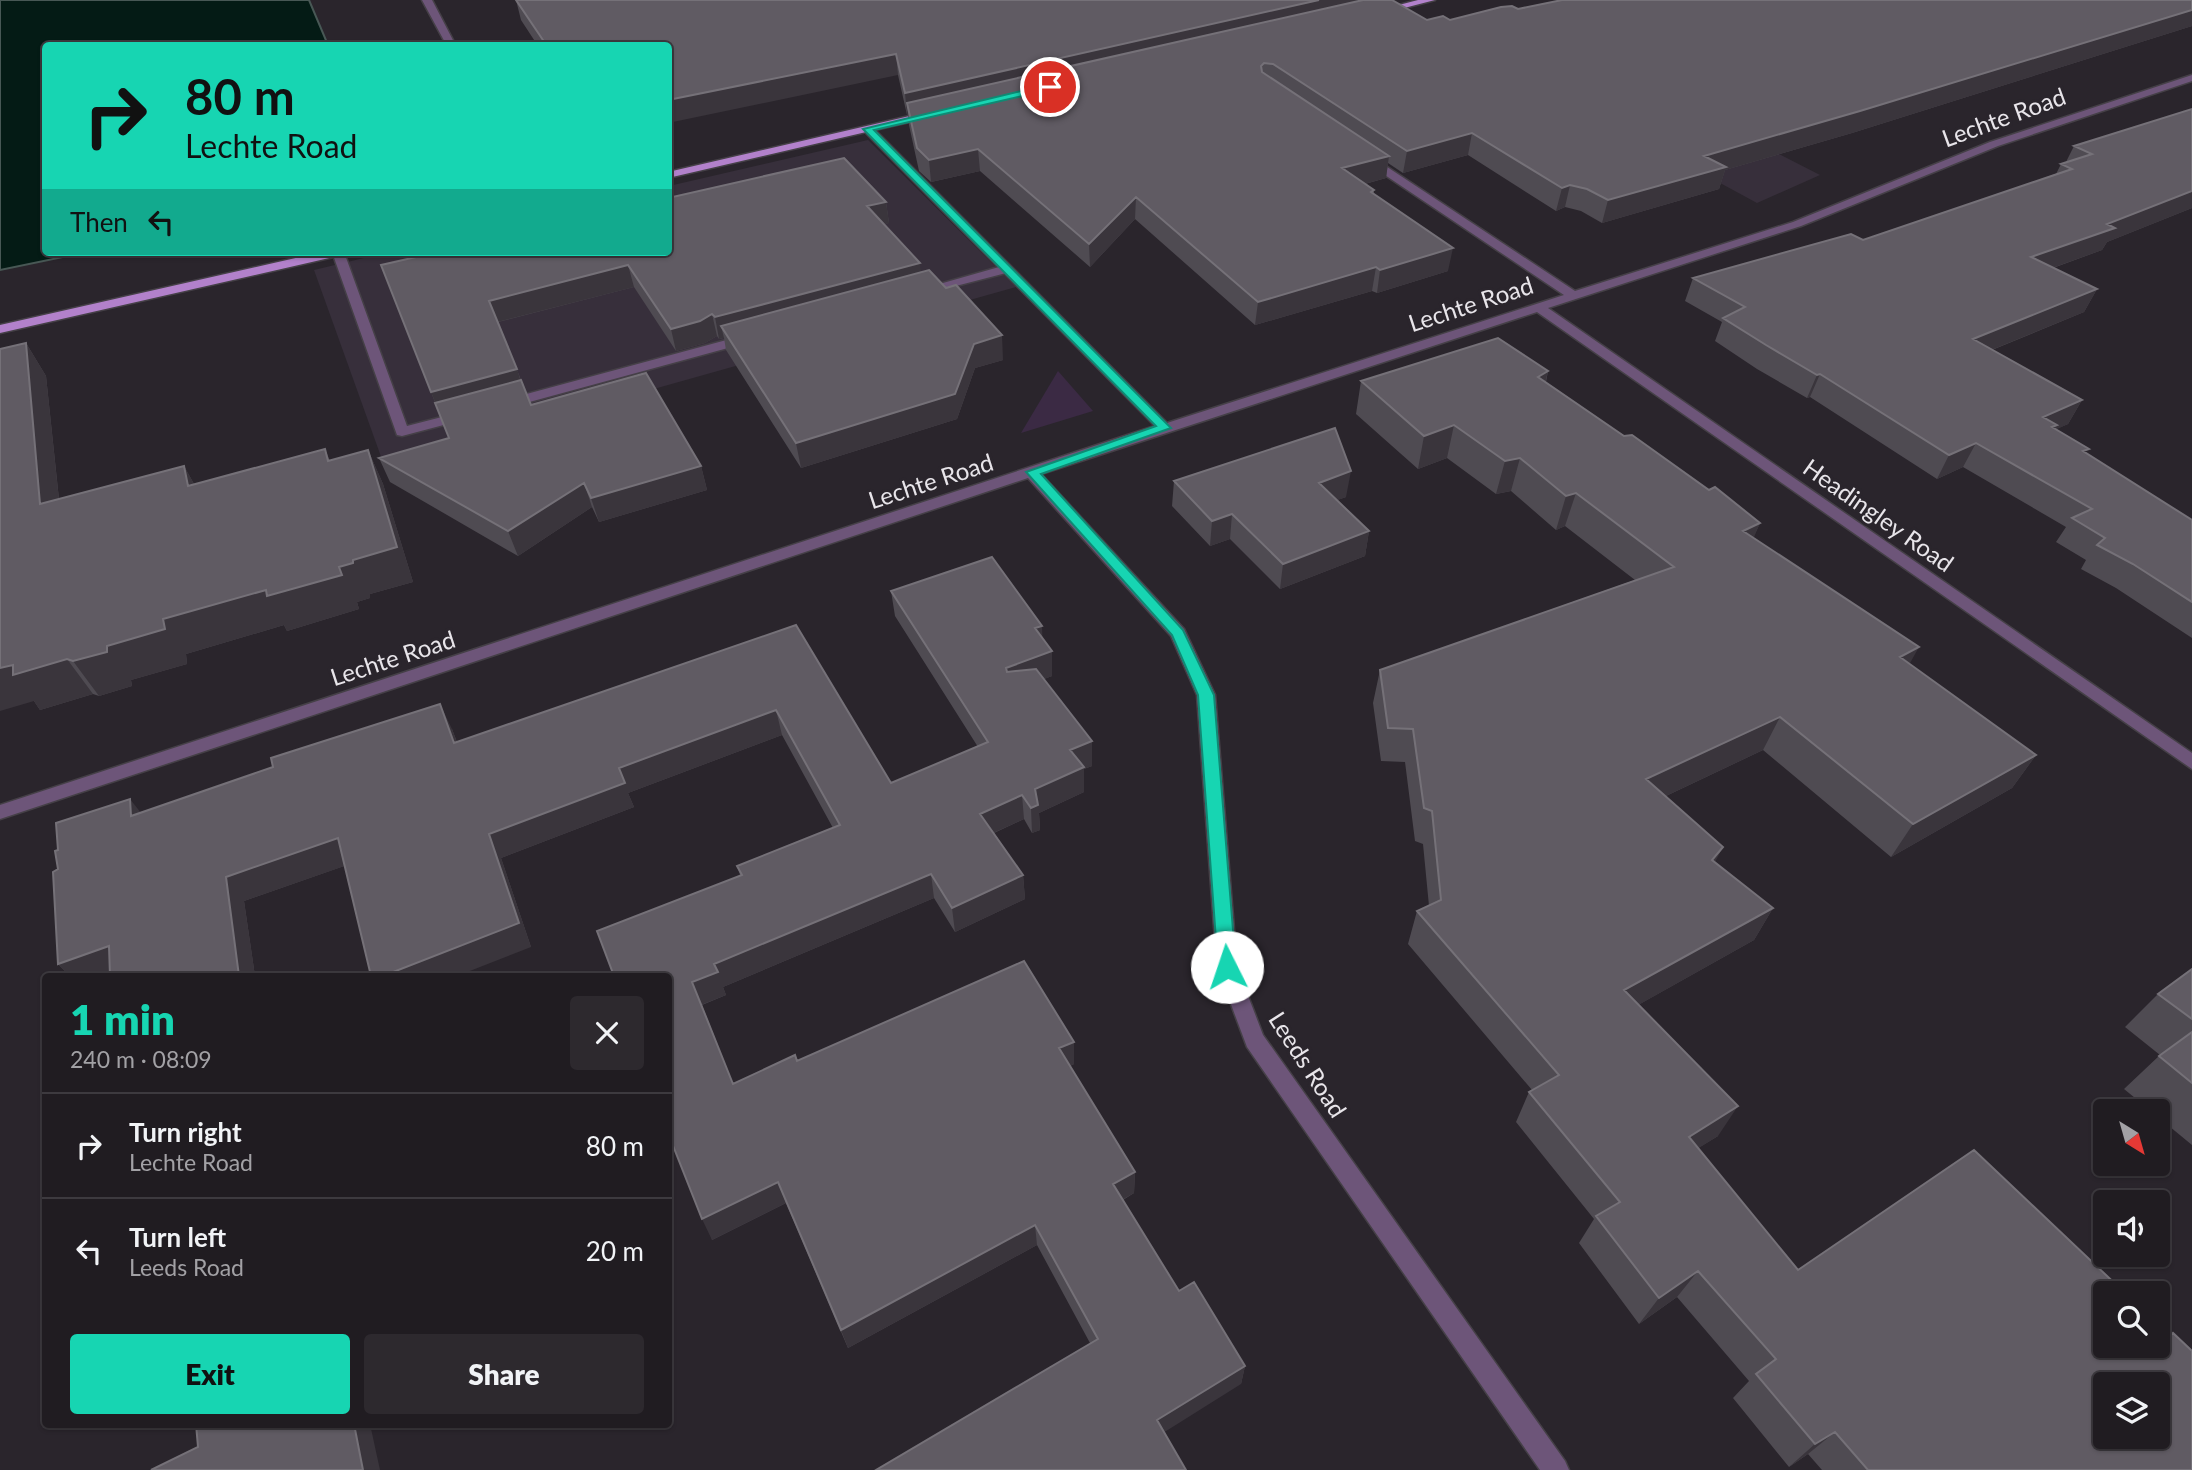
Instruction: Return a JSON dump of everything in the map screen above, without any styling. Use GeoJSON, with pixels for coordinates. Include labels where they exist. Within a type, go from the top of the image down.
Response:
{"type":"FeatureCollection","features":[{"type":"Feature","properties":{"kind":"main road"},"geometry":{"type":"LineString","coordinates":[[1376,12],[1428,0]]}},
{"type":"Feature","properties":{"kind":"main road"},"geometry":{"type":"LineString","coordinates":[[672,174],[949,110]]}},
{"type":"Feature","properties":{"kind":"main road"},"geometry":{"type":"LineString","coordinates":[[0,329],[320,256]]}},
{"type":"Feature","properties":{"kind":"street"},"geometry":{"type":"LineString","coordinates":[[427,0],[450,42]]}},
{"type":"Feature","properties":{"kind":"street","name":"Lechte Road"},"geometry":{"type":"LineString","coordinates":[[0,812],[1164,428],[1797,224],[1994,144],[2192,78]]}},
{"type":"Feature","properties":{"kind":"street"},"geometry":{"type":"LineString","coordinates":[[2177,83],[2192,89]]}},
{"type":"Feature","properties":{"kind":"street"},"geometry":{"type":"LineString","coordinates":[[868,129],[1164,428]]}},
{"type":"Feature","properties":{"kind":"street"},"geometry":{"type":"LineString","coordinates":[[1357,151],[1575,297]]}},
{"type":"Feature","properties":{"kind":"street"},"geometry":{"type":"LineString","coordinates":[[339,256],[402,432],[764,334]]}},
{"type":"Feature","properties":{"kind":"street"},"geometry":{"type":"LineString","coordinates":[[911,294],[1006,268]]}},
{"type":"Feature","properties":{"kind":"street","name":"Headingley Road"},"geometry":{"type":"LineString","coordinates":[[1538,307],[2192,762]]}},
{"type":"Feature","properties":{"kind":"street","name":"Leeds Road"},"geometry":{"type":"LineString","coordinates":[[1032,472],[1178,633],[1206,695],[1227,967],[1254,1040],[1556,1470]]}},
{"type":"Feature","properties":{"kind":"shaded area"},"geometry":{"type":"Polygon","coordinates":[[[0,0],[309,0],[327,42],[42,42],[42,256],[68,256],[0,270],[0,0]]]}},
{"type":"Feature","properties":{"kind":"shaded area"},"geometry":{"type":"Polygon","coordinates":[[[1634,80],[1820,175],[1757,203],[1569,101],[1634,80]]]}},
{"type":"Feature","properties":{"kind":"shaded area"},"geometry":{"type":"Polygon","coordinates":[[[868,140],[1016,287],[384,465],[314,270],[372,256],[672,256],[672,185],[868,140]]]}},
{"type":"Feature","properties":{"kind":"shaded area"},"geometry":{"type":"Polygon","coordinates":[[[1058,371],[1093,411],[1021,433],[1058,371]]]}},
{"type":"Feature","properties":{"kind":"building"},"geometry":{"type":"Polygon","coordinates":[[[516,0],[1319,0],[905,93],[896,54],[672,99],[672,42],[544,42],[516,0]]]}},
{"type":"Feature","properties":{"kind":"building"},"geometry":{"type":"Polygon","coordinates":[[[1363,0],[1392,0],[1427,20],[1443,16],[1450,20],[1501,7],[1512,6],[1518,9],[1562,0],[2192,0],[2192,10],[1704,156],[1726,167],[1608,200],[1587,189],[1570,185],[1562,188],[1472,133],[1407,151],[1273,64],[1264,63],[1261,66],[1262,72],[1389,156],[1342,168],[1374,190],[1371,192],[1453,248],[1380,270],[1376,267],[1258,302],[1136,197],[1089,244],[978,149],[929,160],[917,148],[907,103],[1363,0]]]}},
{"type":"Feature","properties":{"kind":"building"},"geometry":{"type":"Polygon","coordinates":[[[2192,109],[2192,191],[2107,224],[2115,228],[2031,257],[2097,289],[1973,339],[2082,400],[2043,417],[2057,425],[2052,427],[2089,449],[2083,451],[2192,520],[2192,602],[2133,564],[2097,545],[2105,538],[2072,518],[2092,509],[1976,443],[1949,455],[1820,374],[1817,375],[1723,318],[1745,307],[1693,278],[1851,234],[1863,240],[2072,169],[2061,164],[2092,154],[2074,146],[2192,109]]]}},
{"type":"Feature","properties":{"kind":"building"},"geometry":{"type":"Polygon","coordinates":[[[844,158],[886,202],[867,206],[920,263],[715,317],[712,314],[700,321],[671,329],[628,265],[489,301],[517,369],[431,392],[381,265],[420,256],[672,256],[672,197],[844,158]]]}},
{"type":"Feature","properties":{"kind":"building"},"geometry":{"type":"Polygon","coordinates":[[[929,270],[946,288],[956,285],[1002,335],[974,344],[955,394],[796,443],[721,326],[929,270]]]}},
{"type":"Feature","properties":{"kind":"building"},"geometry":{"type":"Polygon","coordinates":[[[1498,338],[1548,371],[1538,377],[1624,436],[1632,435],[1709,490],[1715,487],[1760,523],[1743,531],[1919,647],[1900,657],[2036,755],[1913,824],[1780,717],[1646,779],[1723,847],[1712,860],[1773,908],[1624,990],[1738,1106],[1689,1137],[1798,1270],[1974,1150],[2093,1263],[2093,1267],[2098,1267],[2112,1281],[2093,1281],[2093,1358],[2170,1358],[2170,1336],[2173,1333],[2192,1351],[2192,1470],[1868,1470],[1835,1432],[1815,1444],[1756,1374],[1776,1359],[1698,1271],[1659,1298],[1596,1216],[1620,1202],[1529,1092],[1559,1075],[1417,911],[1441,900],[1432,811],[1424,808],[1413,729],[1388,728],[1380,670],[1674,567],[1576,493],[1566,496],[1520,458],[1505,461],[1454,425],[1424,436],[1361,381],[1498,338]]]}},
{"type":"Feature","properties":{"kind":"building"},"geometry":{"type":"Polygon","coordinates":[[[26,343],[40,504],[184,466],[188,486],[325,449],[328,461],[368,450],[397,547],[339,567],[342,575],[267,596],[266,590],[163,619],[165,629],[107,646],[107,652],[73,661],[67,659],[13,675],[13,665],[0,668],[0,349],[26,343]]]}},
{"type":"Feature","properties":{"kind":"building"},"geometry":{"type":"Polygon","coordinates":[[[646,373],[701,466],[591,498],[584,483],[508,531],[379,458],[449,438],[435,403],[521,380],[531,405],[646,373]]]}},
{"type":"Feature","properties":{"kind":"building"},"geometry":{"type":"Polygon","coordinates":[[[1335,428],[1351,471],[1319,483],[1369,531],[1283,564],[1232,514],[1212,521],[1174,481],[1335,428]]]}},
{"type":"Feature","properties":{"kind":"building"},"geometry":{"type":"Polygon","coordinates":[[[992,557],[1042,626],[1035,628],[1052,651],[1006,668],[1007,672],[1036,669],[1092,741],[1070,750],[1084,767],[1035,789],[1038,805],[1031,808],[1022,795],[980,814],[1023,875],[952,908],[931,874],[714,964],[718,972],[692,982],[733,1084],[795,1055],[797,1061],[1024,961],[1074,1042],[1059,1048],[1135,1172],[1113,1184],[1179,1291],[1194,1282],[1245,1366],[1157,1420],[1186,1470],[876,1470],[1098,1339],[1035,1225],[841,1330],[778,1182],[702,1219],[672,1143],[672,973],[613,973],[597,931],[742,875],[737,866],[840,825],[776,710],[619,768],[625,783],[489,834],[519,923],[391,973],[370,973],[338,838],[226,877],[239,973],[110,973],[109,946],[58,964],[53,872],[58,869],[55,851],[58,850],[56,823],[130,799],[131,816],[273,767],[271,758],[440,704],[454,743],[796,625],[891,783],[988,742],[891,591],[992,557]]]}},
{"type":"Feature","properties":{"kind":"building"},"geometry":{"type":"Polygon","coordinates":[[[2192,969],[2192,1019],[2158,994],[2192,969]]]}},
{"type":"Feature","properties":{"kind":"building"},"geometry":{"type":"Polygon","coordinates":[[[2192,1032],[2192,1083],[2159,1056],[2192,1032]]]}},
{"type":"Feature","properties":{"kind":"building"},"geometry":{"type":"Polygon","coordinates":[[[196,1428],[355,1428],[363,1470],[151,1470],[198,1447],[196,1428]]]}},
{"type":"Feature","properties":{"kind":"route"},"geometry":{"type":"LineString","coordinates":[[1050,87],[868,129],[1164,428],[1032,472],[1178,633],[1206,695],[1227,967]]}}]}
